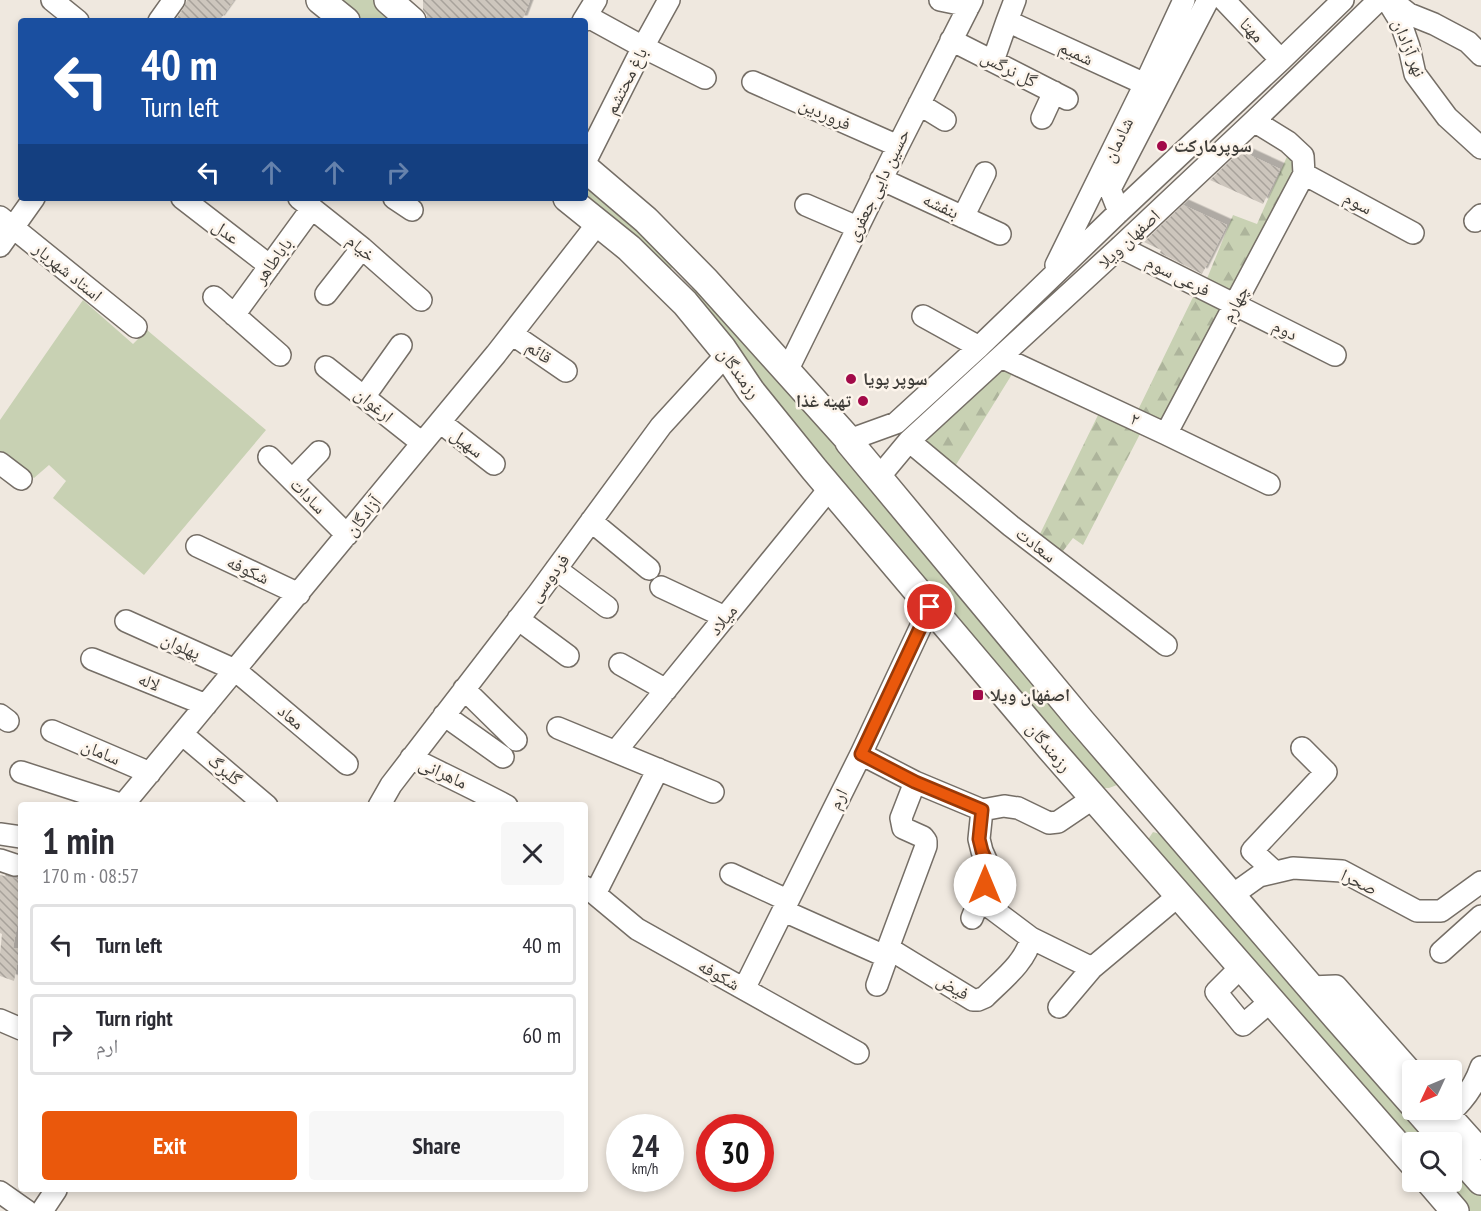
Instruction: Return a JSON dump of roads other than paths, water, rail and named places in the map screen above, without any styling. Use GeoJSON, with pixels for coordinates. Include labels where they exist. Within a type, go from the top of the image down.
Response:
{"type":"FeatureCollection","features":[{"type":"Feature","properties":{"kind":"main road"},"geometry":{"type":"LineString","coordinates":[[320,0],[342,18]]}},
{"type":"Feature","properties":{"kind":"main road"},"geometry":{"type":"LineString","coordinates":[[388,0],[409,18]]}},
{"type":"Feature","properties":{"kind":"main road","name":"رزمندگان"},"geometry":{"type":"LineString","coordinates":[[588,171],[646,220],[706,281],[849,440],[1081,721],[1402,1092]]}},
{"type":"Feature","properties":{"kind":"main road","name":"رزمندگان"},"geometry":{"type":"LineString","coordinates":[[571,201],[629,248],[685,303],[751,391],[930,607],[1095,801],[1402,1150]]}},
{"type":"Feature","properties":{"kind":"main road"},"geometry":{"type":"LineString","coordinates":[[1095,801],[1114,802],[1124,795],[1129,776]]}},
{"type":"Feature","properties":{"kind":"main road"},"geometry":{"type":"LineString","coordinates":[[1134,845],[1142,828],[1152,819],[1168,823]]}},
{"type":"Feature","properties":{"kind":"main road"},"geometry":{"type":"LineString","coordinates":[[1462,1159],[1481,1181]]}},
{"type":"Feature","properties":{"kind":"main road"},"geometry":{"type":"LineString","coordinates":[[1439,1192],[1455,1211]]}},
{"type":"Feature","properties":{"kind":"street"},"geometry":{"type":"LineString","coordinates":[[52,0],[74,18]]}},
{"type":"Feature","properties":{"kind":"street"},"geometry":{"type":"LineString","coordinates":[[161,18],[174,0]]}},
{"type":"Feature","properties":{"kind":"street","name":"باغ محتشم"},"geometry":{"type":"LineString","coordinates":[[588,156],[669,0]]}},
{"type":"Feature","properties":{"kind":"street"},"geometry":{"type":"LineString","coordinates":[[940,0],[970,3]]}},
{"type":"Feature","properties":{"kind":"street"},"geometry":{"type":"LineString","coordinates":[[993,61],[1015,0]]}},
{"type":"Feature","properties":{"kind":"street","name":"شادمان"},"geometry":{"type":"LineString","coordinates":[[1049,279],[1184,0]]}},
{"type":"Feature","properties":{"kind":"street","name":"شادمان"},"geometry":{"type":"LineString","coordinates":[[1119,212],[1110,189],[1208,0]]}},
{"type":"Feature","properties":{"kind":"street","name":"مهتا"},"geometry":{"type":"LineString","coordinates":[[1224,0],[1281,60]]}},
{"type":"Feature","properties":{"kind":"street","name":"اصفهان ویلا"},"geometry":{"type":"LineString","coordinates":[[849,440],[896,423],[979,347],[1343,0]]}},
{"type":"Feature","properties":{"kind":"street","name":"اصفهان ویلا"},"geometry":{"type":"LineString","coordinates":[[879,477],[909,441],[1120,247],[1379,0]]}},
{"type":"Feature","properties":{"kind":"street"},"geometry":{"type":"LineString","coordinates":[[1389,0],[1409,14],[1468,42],[1481,55]]}},
{"type":"Feature","properties":{"kind":"street","name":"نهر آزادان"},"geometry":{"type":"LineString","coordinates":[[1389,0],[1400,21],[1415,74],[1447,117],[1481,148]]}},
{"type":"Feature","properties":{"kind":"street","name":"حسین دایی جعفری"},"geometry":{"type":"LineString","coordinates":[[787,371],[970,3]]}},
{"type":"Feature","properties":{"kind":"street"},"geometry":{"type":"LineString","coordinates":[[590,13],[643,47],[705,78]]}},
{"type":"Feature","properties":{"kind":"street","name":"شمیم"},"geometry":{"type":"LineString","coordinates":[[1007,21],[1145,84]]}},
{"type":"Feature","properties":{"kind":"street","name":"گل نرگس"},"geometry":{"type":"LineString","coordinates":[[951,40],[1060,95],[1041,118]]}},
{"type":"Feature","properties":{"kind":"street","name":"فروردین"},"geometry":{"type":"LineString","coordinates":[[753,82],[898,146]]}},
{"type":"Feature","properties":{"kind":"street"},"geometry":{"type":"LineString","coordinates":[[919,104],[945,120]]}},
{"type":"Feature","properties":{"kind":"street"},"geometry":{"type":"LineString","coordinates":[[1254,121],[1288,142],[1303,156],[1304,174]]}},
{"type":"Feature","properties":{"kind":"street"},"geometry":{"type":"LineString","coordinates":[[963,217],[985,172]]}},
{"type":"Feature","properties":{"kind":"street","name":"سوم"},"geometry":{"type":"LineString","coordinates":[[1304,174],[1413,233]]}},
{"type":"Feature","properties":{"kind":"street","name":"چهارم"},"geometry":{"type":"LineString","coordinates":[[1166,434],[1304,174]]}},
{"type":"Feature","properties":{"kind":"street","name":"بنفشه"},"geometry":{"type":"LineString","coordinates":[[881,179],[1000,234]]}},
{"type":"Feature","properties":{"kind":"street"},"geometry":{"type":"LineString","coordinates":[[0,246],[7,222],[31,201]]}},
{"type":"Feature","properties":{"kind":"street","name":"عدل"},"geometry":{"type":"LineString","coordinates":[[186,201],[270,266]]}},
{"type":"Feature","properties":{"kind":"street"},"geometry":{"type":"LineString","coordinates":[[398,201],[412,210]]}},
{"type":"Feature","properties":{"kind":"street","name":"باباطاهر"},"geometry":{"type":"LineString","coordinates":[[234,315],[270,266],[306,203]]}},
{"type":"Feature","properties":{"kind":"street","name":"خیام"},"geometry":{"type":"LineString","coordinates":[[306,203],[421,300]]}},
{"type":"Feature","properties":{"kind":"street"},"geometry":{"type":"LineString","coordinates":[[806,205],[857,227]]}},
{"type":"Feature","properties":{"kind":"street","name":"استاد شهریار"},"geometry":{"type":"LineString","coordinates":[[7,222],[136,327]]}},
{"type":"Feature","properties":{"kind":"street","name":"آزادگان"},"geometry":{"type":"LineString","coordinates":[[126,802],[512,334],[598,223]]}},
{"type":"Feature","properties":{"kind":"street","name":"فرعی سوم"},"geometry":{"type":"LineString","coordinates":[[1120,247],[1235,304]]}},
{"type":"Feature","properties":{"kind":"street"},"geometry":{"type":"LineString","coordinates":[[326,294],[362,248]]}},
{"type":"Feature","properties":{"kind":"street"},"geometry":{"type":"LineString","coordinates":[[214,297],[280,355]]}},
{"type":"Feature","properties":{"kind":"street","name":"دوم"},"geometry":{"type":"LineString","coordinates":[[1235,304],[1335,355]]}},
{"type":"Feature","properties":{"kind":"street"},"geometry":{"type":"LineString","coordinates":[[923,316],[979,347]]}},
{"type":"Feature","properties":{"kind":"street","name":"قائم"},"geometry":{"type":"LineString","coordinates":[[512,334],[566,371]]}},
{"type":"Feature","properties":{"kind":"street"},"geometry":{"type":"LineString","coordinates":[[364,397],[401,345]]}},
{"type":"Feature","properties":{"kind":"street","name":"فردوسی"},"geometry":{"type":"LineString","coordinates":[[380,802],[411,758],[518,619],[661,426],[726,355]]}},
{"type":"Feature","properties":{"kind":"street","name":"۲"},"geometry":{"type":"LineString","coordinates":[[1001,357],[1269,484]]}},
{"type":"Feature","properties":{"kind":"street","name":"ارغوان"},"geometry":{"type":"LineString","coordinates":[[326,367],[422,444]]}},
{"type":"Feature","properties":{"kind":"street","name":"سهیل"},"geometry":{"type":"LineString","coordinates":[[440,422],[494,464]]}},
{"type":"Feature","properties":{"kind":"street","name":"سعادت"},"geometry":{"type":"LineString","coordinates":[[909,441],[1011,526],[1166,645]]}},
{"type":"Feature","properties":{"kind":"street"},"geometry":{"type":"LineString","coordinates":[[292,480],[319,452]]}},
{"type":"Feature","properties":{"kind":"street","name":"سادات"},"geometry":{"type":"LineString","coordinates":[[269,457],[347,535]]}},
{"type":"Feature","properties":{"kind":"street"},"geometry":{"type":"LineString","coordinates":[[0,464],[21,479]]}},
{"type":"Feature","properties":{"kind":"street","name":"میلاد"},"geometry":{"type":"LineString","coordinates":[[616,751],[830,488]]}},
{"type":"Feature","properties":{"kind":"street"},"geometry":{"type":"LineString","coordinates":[[591,521],[649,569]]}},
{"type":"Feature","properties":{"kind":"street","name":"شکوفه"},"geometry":{"type":"LineString","coordinates":[[197,546],[299,594]]}},
{"type":"Feature","properties":{"kind":"street"},"geometry":{"type":"LineString","coordinates":[[556,568],[607,607]]}},
{"type":"Feature","properties":{"kind":"street"},"geometry":{"type":"LineString","coordinates":[[661,587],[725,617]]}},
{"type":"Feature","properties":{"kind":"street","name":"ارم"},"geometry":{"type":"LineString","coordinates":[[744,989],[861,754],[930,607]]}},
{"type":"Feature","properties":{"kind":"street"},"geometry":{"type":"LineString","coordinates":[[518,619],[568,656]]}},
{"type":"Feature","properties":{"kind":"street","name":"پهلوان"},"geometry":{"type":"LineString","coordinates":[[126,621],[235,670]]}},
{"type":"Feature","properties":{"kind":"street","name":"لاله"},"geometry":{"type":"LineString","coordinates":[[92,659],[206,705]]}},
{"type":"Feature","properties":{"kind":"street"},"geometry":{"type":"LineString","coordinates":[[620,664],[666,690]]}},
{"type":"Feature","properties":{"kind":"street","name":"معاد"},"geometry":{"type":"LineString","coordinates":[[235,670],[347,764]]}},
{"type":"Feature","properties":{"kind":"street"},"geometry":{"type":"LineString","coordinates":[[444,715],[509,749],[464,689]]}},
{"type":"Feature","properties":{"kind":"street"},"geometry":{"type":"LineString","coordinates":[[558,728],[713,792]]}},
{"type":"Feature","properties":{"kind":"street","name":"سامان"},"geometry":{"type":"LineString","coordinates":[[51,731],[150,773]]}},
{"type":"Feature","properties":{"kind":"street","name":"گلبرگ"},"geometry":{"type":"LineString","coordinates":[[182,734],[262,802]]}},
{"type":"Feature","properties":{"kind":"street"},"geometry":{"type":"LineString","coordinates":[[1275,872],[1252,851],[1326,772],[1302,748]]}},
{"type":"Feature","properties":{"kind":"street"},"geometry":{"type":"LineString","coordinates":[[861,754],[915,782],[982,810],[1004,806],[1018,808],[1049,823],[1058,822],[1095,801]]}},
{"type":"Feature","properties":{"kind":"street","name":"ماهرانی"},"geometry":{"type":"LineString","coordinates":[[411,758],[500,802]]}},
{"type":"Feature","properties":{"kind":"street"},"geometry":{"type":"LineString","coordinates":[[590,890],[658,769]]}},
{"type":"Feature","properties":{"kind":"street"},"geometry":{"type":"LineString","coordinates":[[21,772],[114,802]]}},
{"type":"Feature","properties":{"kind":"street"},"geometry":{"type":"LineString","coordinates":[[877,985],[926,846],[923,837],[903,828],[901,824],[901,818],[915,782]]}},
{"type":"Feature","properties":{"kind":"street"},"geometry":{"type":"LineString","coordinates":[[982,810],[979,839],[991,871],[976,909],[1092,968]]}},
{"type":"Feature","properties":{"kind":"street"},"geometry":{"type":"LineString","coordinates":[[0,834],[18,837]]}},
{"type":"Feature","properties":{"kind":"street","name":"صحرا"},"geometry":{"type":"LineString","coordinates":[[1232,896],[1259,876],[1275,872],[1293,868],[1342,871],[1417,911],[1440,911],[1481,882]]}},
{"type":"Feature","properties":{"kind":"street"},"geometry":{"type":"LineString","coordinates":[[731,874],[786,905],[887,953]]}},
{"type":"Feature","properties":{"kind":"street","name":"شکوفه"},"geometry":{"type":"LineString","coordinates":[[590,890],[636,929],[858,1053]]}},
{"type":"Feature","properties":{"kind":"street"},"geometry":{"type":"LineString","coordinates":[[1059,1007],[1092,968],[1178,896]]}},
{"type":"Feature","properties":{"kind":"street"},"geometry":{"type":"LineString","coordinates":[[1441,952],[1480,919]]}},
{"type":"Feature","properties":{"kind":"street","name":"فیض"},"geometry":{"type":"LineString","coordinates":[[887,953],[973,1000],[978,1000],[985,997],[1018,963],[1029,949],[1031,938]]}},
{"type":"Feature","properties":{"kind":"street"},"geometry":{"type":"LineString","coordinates":[[1241,967],[1215,992],[1243,1025],[1271,1001]]}},
{"type":"Feature","properties":{"kind":"street"},"geometry":{"type":"LineString","coordinates":[[1310,987],[1336,986],[1402,1060]]}},
{"type":"Feature","properties":{"kind":"street"},"geometry":{"type":"LineString","coordinates":[[0,1020],[18,1028]]}},
{"type":"Feature","properties":{"kind":"street"},"geometry":{"type":"LineString","coordinates":[[1481,1067],[1469,1093],[1439,1121],[1481,1149]]}},
{"type":"Feature","properties":{"kind":"street"},"geometry":{"type":"LineString","coordinates":[[0,1192],[27,1211]]}},
{"type":"Feature","properties":{"kind":"street"},"geometry":{"type":"LineString","coordinates":[[42,1211],[55,1192]]}},
{"type":"Feature","properties":{"kind":"place","name":"سوپرمارکت"},"geometry":{"type":"Point","coordinates":[1162,146]}},
{"type":"Feature","properties":{"kind":"place","name":"سوپر پویا"},"geometry":{"type":"Point","coordinates":[851,379]}},
{"type":"Feature","properties":{"kind":"place","name":"تهیه غذا"},"geometry":{"type":"Point","coordinates":[863,401]}},
{"type":"Feature","properties":{"kind":"place","name":"اصفهان ویلا"},"geometry":{"type":"Point","coordinates":[978,695]}}]}
